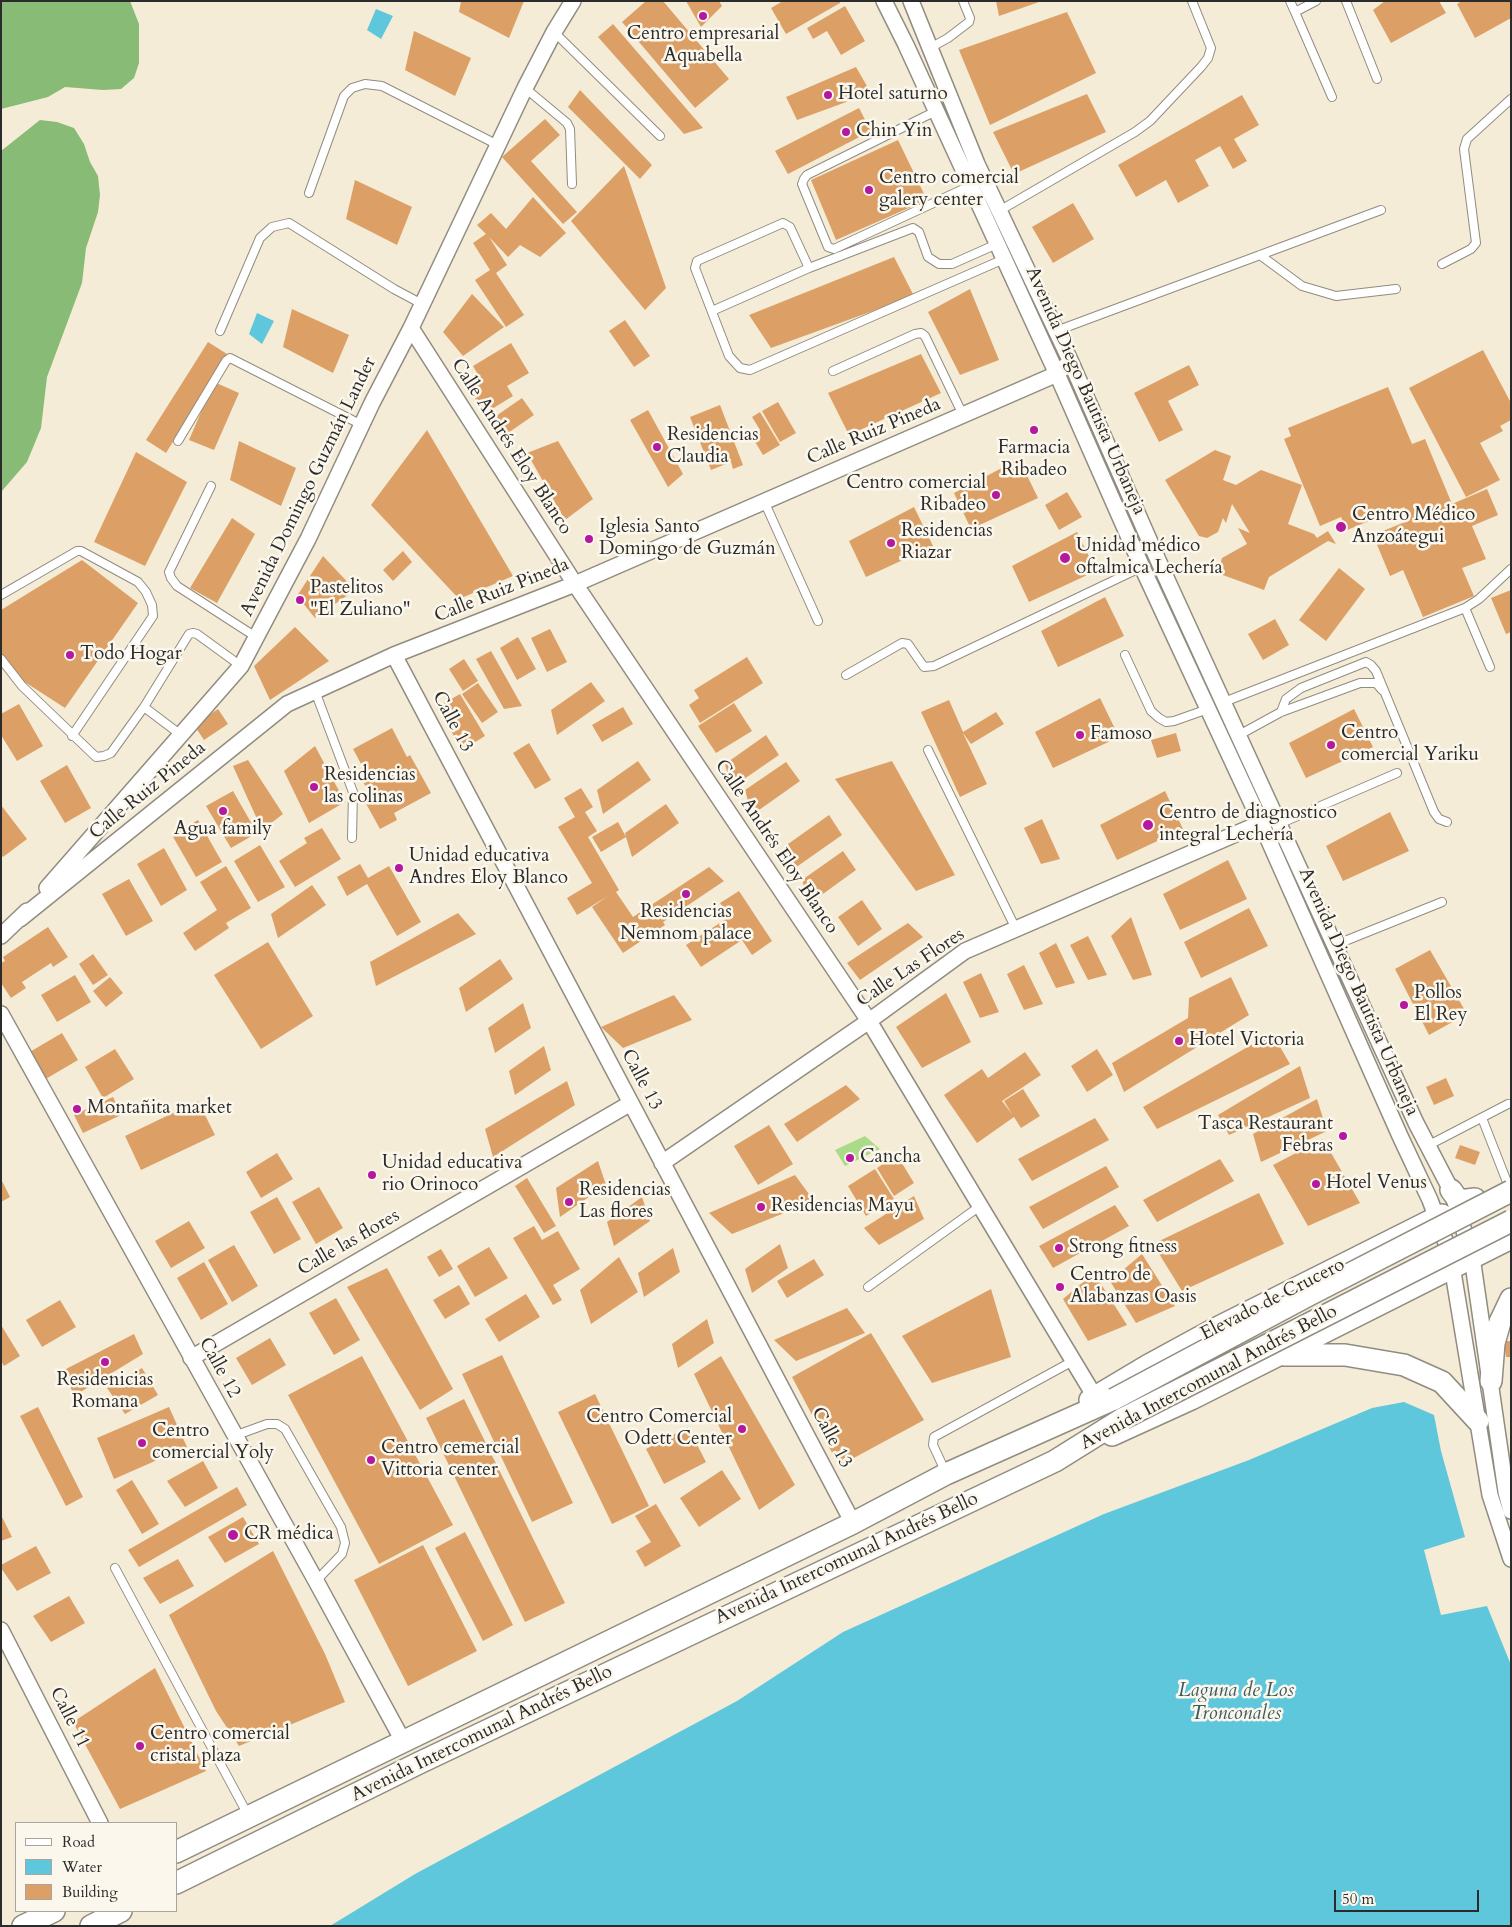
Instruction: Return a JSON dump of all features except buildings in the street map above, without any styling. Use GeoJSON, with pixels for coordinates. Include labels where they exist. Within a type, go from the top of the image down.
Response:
{"type":"FeatureCollection","features":[{"type":"Feature","properties":{"kind":"main road","name":"Elevado de Crucero"},"geometry":{"type":"LineString","coordinates":[[1105,1398],[1213,1330],[1429,1214],[1461,1199],[1509,1184]]}},
{"type":"Feature","properties":{"kind":"main road","name":"Avenida Intercomunal Andrés Bello"},"geometry":{"type":"LineString","coordinates":[[178,1851],[853,1523],[946,1474],[1042,1432],[1308,1295],[1509,1184]]}},
{"type":"Feature","properties":{"kind":"main road","name":"Avenida Intercomunal Andrés Bello"},"geometry":{"type":"LineString","coordinates":[[178,1883],[419,1763],[1055,1460],[1124,1418],[1511,1221]]}},
{"type":"Feature","properties":{"kind":"main road"},"geometry":{"type":"LineString","coordinates":[[1055,1460],[1191,1400],[1452,1266],[1511,1238]]}},
{"type":"Feature","properties":{"kind":"main road"},"geometry":{"type":"LineString","coordinates":[[1492,1381],[1500,1322],[1511,1299]]}},
{"type":"Feature","properties":{"kind":"main road"},"geometry":{"type":"LineString","coordinates":[[1281,1355],[1345,1356],[1404,1365],[1442,1382],[1478,1421]]}},
{"type":"Feature","properties":{"kind":"main road"},"geometry":{"type":"LineString","coordinates":[[23,1926],[52,1912]]}},
{"type":"Feature","properties":{"kind":"main road"},"geometry":{"type":"LineString","coordinates":[[91,1926],[119,1912]]}},
{"type":"Feature","properties":{"kind":"street","name":"Avenida Domingo Guzmán Lander"},"geometry":{"type":"LineString","coordinates":[[1,936],[20,919],[241,666],[308,539],[525,88],[554,32],[574,1]]}},
{"type":"Feature","properties":{"kind":"street","name":"Avenida Diego Bautista Urbaneja"},"geometry":{"type":"LineString","coordinates":[[884,1],[1057,374],[1400,1136],[1429,1214],[1452,1266],[1490,1495],[1511,1559]]}},
{"type":"Feature","properties":{"kind":"street","name":"Avenida Diego Bautista Urbaneja"},"geometry":{"type":"LineString","coordinates":[[910,1],[977,164],[1070,360],[1158,560],[1416,1123],[1461,1199],[1492,1381],[1506,1492],[1511,1511]]}},
{"type":"Feature","properties":{"kind":"street","name":"Calle Andrés Eloy Blanco"},"geometry":{"type":"LineString","coordinates":[[411,328],[575,584],[869,1021],[1073,1361],[1105,1398]]}},
{"type":"Feature","properties":{"kind":"street","name":"Calle Ruiz Pineda"},"geometry":{"type":"LineString","coordinates":[[20,919],[287,704],[394,655],[575,584],[964,415],[1057,374],[1070,360]]}},
{"type":"Feature","properties":{"kind":"street","name":"Calle 13"},"geometry":{"type":"LineString","coordinates":[[394,655],[853,1523]]}},
{"type":"Feature","properties":{"kind":"street","name":"Calle Las Flores"},"geometry":{"type":"LineString","coordinates":[[662,1163],[869,1021],[965,951],[1261,824]]}},
{"type":"Feature","properties":{"kind":"street","name":"Calle 12"},"geometry":{"type":"LineString","coordinates":[[1,1014],[403,1741]]}},
{"type":"Feature","properties":{"kind":"street","name":"Calle las flores"},"geometry":{"type":"LineString","coordinates":[[191,1358],[631,1103]]}},
{"type":"Feature","properties":{"kind":"street","name":"Calle 11"},"geometry":{"type":"LineString","coordinates":[[1,1630],[99,1822]]}},
{"type":"Feature","properties":{"kind":"lane"},"geometry":{"type":"LineString","coordinates":[[930,48],[948,38],[969,22],[970,18],[963,1]]}},
{"type":"Feature","properties":{"kind":"lane"},"geometry":{"type":"LineString","coordinates":[[999,211],[1135,132],[1150,121],[1201,67],[1208,58],[1211,48],[1192,1]]}},
{"type":"Feature","properties":{"kind":"lane"},"geometry":{"type":"LineString","coordinates":[[1290,1],[1332,97]]}},
{"type":"Feature","properties":{"kind":"lane"},"geometry":{"type":"LineString","coordinates":[[1295,12],[1316,1]]}},
{"type":"Feature","properties":{"kind":"lane"},"geometry":{"type":"LineString","coordinates":[[1346,1],[1377,79]]}},
{"type":"Feature","properties":{"kind":"lane"},"geometry":{"type":"LineString","coordinates":[[554,32],[660,136]]}},
{"type":"Feature","properties":{"kind":"lane"},"geometry":{"type":"LineString","coordinates":[[309,193],[344,96],[352,88],[365,84],[382,86],[498,145]]}},
{"type":"Feature","properties":{"kind":"lane"},"geometry":{"type":"LineString","coordinates":[[525,88],[567,123],[570,129],[572,184]]}},
{"type":"Feature","properties":{"kind":"lane"},"geometry":{"type":"LineString","coordinates":[[1442,264],[1471,249],[1476,243],[1464,149],[1467,138],[1511,99]]}},
{"type":"Feature","properties":{"kind":"lane"},"geometry":{"type":"LineString","coordinates":[[936,111],[804,178],[802,184],[828,247],[834,249],[970,186]]}},
{"type":"Feature","properties":{"kind":"lane"},"geometry":{"type":"LineString","coordinates":[[1056,331],[1381,210]]}},
{"type":"Feature","properties":{"kind":"lane"},"geometry":{"type":"LineString","coordinates":[[809,268],[790,227],[783,222],[697,261],[695,268],[729,356],[740,368],[750,370],[1004,259]]}},
{"type":"Feature","properties":{"kind":"lane"},"geometry":{"type":"LineString","coordinates":[[220,331],[260,238],[272,227],[289,224],[394,289],[422,304]]}},
{"type":"Feature","properties":{"kind":"lane"},"geometry":{"type":"LineString","coordinates":[[712,312],[809,268],[913,228],[919,232],[928,257],[939,264],[952,264],[997,244]]}},
{"type":"Feature","properties":{"kind":"lane"},"geometry":{"type":"LineString","coordinates":[[1260,255],[1302,286],[1336,296],[1396,289]]}},
{"type":"Feature","properties":{"kind":"lane"},"geometry":{"type":"LineString","coordinates":[[833,370],[915,334],[921,334],[925,336],[964,415]]}},
{"type":"Feature","properties":{"kind":"lane"},"geometry":{"type":"LineString","coordinates":[[178,441],[226,361],[230,358],[362,425]]}},
{"type":"Feature","properties":{"kind":"lane"},"geometry":{"type":"LineString","coordinates":[[211,486],[169,572],[177,586],[256,637]]}},
{"type":"Feature","properties":{"kind":"lane"},"geometry":{"type":"LineString","coordinates":[[764,502],[818,621]]}},
{"type":"Feature","properties":{"kind":"lane"},"geometry":{"type":"LineString","coordinates":[[1,595],[81,551],[138,582],[146,592],[152,605],[153,616],[72,736]]}},
{"type":"Feature","properties":{"kind":"lane"},"geometry":{"type":"LineString","coordinates":[[846,675],[902,643],[908,644],[924,667],[934,666],[1142,566]]}},
{"type":"Feature","properties":{"kind":"lane"},"geometry":{"type":"LineString","coordinates":[[1224,702],[1465,608],[1479,599],[1511,569]]}},
{"type":"Feature","properties":{"kind":"lane"},"geometry":{"type":"LineString","coordinates":[[1465,608],[1490,667]]}},
{"type":"Feature","properties":{"kind":"lane"},"geometry":{"type":"LineString","coordinates":[[1,659],[22,686],[96,757],[111,753],[144,706],[189,634],[197,634],[241,666]]}},
{"type":"Feature","properties":{"kind":"lane"},"geometry":{"type":"LineString","coordinates":[[1125,655],[1151,711],[1158,718],[1166,722],[1174,721],[1208,709]]}},
{"type":"Feature","properties":{"kind":"lane"},"geometry":{"type":"LineString","coordinates":[[1281,712],[1286,699],[1294,692],[1366,662],[1371,665],[1376,671],[1434,812],[1439,819],[1447,822]]}},
{"type":"Feature","properties":{"kind":"lane"},"geometry":{"type":"LineString","coordinates":[[1239,735],[1281,712],[1360,683],[1376,683],[1384,691]]}},
{"type":"Feature","properties":{"kind":"lane"},"geometry":{"type":"LineString","coordinates":[[315,692],[353,792],[352,838]]}},
{"type":"Feature","properties":{"kind":"lane"},"geometry":{"type":"LineString","coordinates":[[144,706],[181,735]]}},
{"type":"Feature","properties":{"kind":"lane"},"geometry":{"type":"LineString","coordinates":[[928,750],[1016,929]]}},
{"type":"Feature","properties":{"kind":"lane"},"geometry":{"type":"LineString","coordinates":[[1279,824],[1397,773]]}},
{"type":"Feature","properties":{"kind":"lane"},"geometry":{"type":"LineString","coordinates":[[1335,945],[1442,902]]}},
{"type":"Feature","properties":{"kind":"lane"},"geometry":{"type":"LineString","coordinates":[[1429,1145],[1508,1104]]}},
{"type":"Feature","properties":{"kind":"lane"},"geometry":{"type":"LineString","coordinates":[[1482,1118],[1509,1184]]}},
{"type":"Feature","properties":{"kind":"lane"},"geometry":{"type":"LineString","coordinates":[[868,1287],[980,1206]]}},
{"type":"Feature","properties":{"kind":"lane"},"geometry":{"type":"LineString","coordinates":[[946,1474],[933,1445],[934,1437],[1073,1361]]}},
{"type":"Feature","properties":{"kind":"lane"},"geometry":{"type":"LineString","coordinates":[[234,1436],[267,1424],[277,1424],[285,1429],[341,1528],[345,1543],[342,1554],[316,1581]]}},
{"type":"Feature","properties":{"kind":"lane"},"geometry":{"type":"LineString","coordinates":[[115,1568],[248,1816]]}},
{"type":"Feature","properties":{"kind":"green space"},"geometry":{"type":"Polygon","coordinates":[[[1,1],[130,1],[139,24],[139,63],[134,78],[121,89],[103,90],[65,87],[48,97],[1,109],[1,1]]]}},
{"type":"Feature","properties":{"kind":"green space"},"geometry":{"type":"Polygon","coordinates":[[[40,120],[57,122],[74,128],[84,144],[90,162],[98,176],[100,195],[98,212],[86,248],[82,283],[47,377],[41,428],[27,462],[1,492],[1,151],[40,120]]]}},
{"type":"Feature","properties":{"kind":"green space","name":"Cancha"},"geometry":{"type":"Polygon","coordinates":[[[865,1136],[880,1149],[845,1166],[835,1150],[865,1136]]]}},
{"type":"Feature","properties":{"kind":"water"},"geometry":{"type":"Polygon","coordinates":[[[376,9],[393,16],[381,39],[367,30],[376,9]]]}},
{"type":"Feature","properties":{"kind":"water"},"geometry":{"type":"Polygon","coordinates":[[[257,313],[274,321],[262,344],[249,334],[257,313]]]}},
{"type":"Feature","properties":{"kind":"water","name":"Laguna de Los Tronconales"},"geometry":{"type":"Polygon","coordinates":[[[1404,1402],[1434,1415],[1441,1451],[1465,1537],[1424,1550],[1441,1615],[1487,1606],[1511,1665],[1511,1926],[330,1926],[415,1874],[737,1701],[843,1632],[1104,1514],[1249,1460],[1372,1408],[1404,1402]]]}},
{"type":"Feature","properties":{"kind":"place","name":"Centro empresarial Aquabella"},"geometry":{"type":"Point","coordinates":[703,16]}},
{"type":"Feature","properties":{"kind":"place","name":"Hotel saturno"},"geometry":{"type":"Point","coordinates":[828,95]}},
{"type":"Feature","properties":{"kind":"place","name":"Chin Yin"},"geometry":{"type":"Point","coordinates":[846,132]}},
{"type":"Feature","properties":{"kind":"place","name":"Centro comercial galery center"},"geometry":{"type":"Point","coordinates":[869,190]}},
{"type":"Feature","properties":{"kind":"place","name":"Farmacia Ribadeo"},"geometry":{"type":"Point","coordinates":[1034,430]}},
{"type":"Feature","properties":{"kind":"place","name":"Residencias Claudia"},"geometry":{"type":"Point","coordinates":[657,447]}},
{"type":"Feature","properties":{"kind":"place","name":"Centro comercial Ribadeo"},"geometry":{"type":"Point","coordinates":[996,495]}},
{"type":"Feature","properties":{"kind":"place","name":"Centro Médico Anzoátegui"},"geometry":{"type":"Point","coordinates":[1341,527]}},
{"type":"Feature","properties":{"kind":"place","name":"Iglesia Santo Domingo de Guzmán"},"geometry":{"type":"Point","coordinates":[589,539]}},
{"type":"Feature","properties":{"kind":"place","name":"Residencias Riazar"},"geometry":{"type":"Point","coordinates":[891,543]}},
{"type":"Feature","properties":{"kind":"place","name":"Unidad médico oftalmica Lechería"},"geometry":{"type":"Point","coordinates":[1065,558]}},
{"type":"Feature","properties":{"kind":"place","name":"Pastelitos \"El Zuliano\""},"geometry":{"type":"Point","coordinates":[300,600]}},
{"type":"Feature","properties":{"kind":"place","name":"Todo Hogar"},"geometry":{"type":"Point","coordinates":[70,655]}},
{"type":"Feature","properties":{"kind":"place","name":"Famoso"},"geometry":{"type":"Point","coordinates":[1080,735]}},
{"type":"Feature","properties":{"kind":"place","name":"Centro comercial Yariku"},"geometry":{"type":"Point","coordinates":[1331,745]}},
{"type":"Feature","properties":{"kind":"place","name":"Residencias las colinas"},"geometry":{"type":"Point","coordinates":[314,787]}},
{"type":"Feature","properties":{"kind":"place","name":"Agua family"},"geometry":{"type":"Point","coordinates":[223,811]}},
{"type":"Feature","properties":{"kind":"place","name":"Centro de diagnostico integral Lechería"},"geometry":{"type":"Point","coordinates":[1148,825]}},
{"type":"Feature","properties":{"kind":"place","name":"Unidad educativa Andres Eloy Blanco"},"geometry":{"type":"Point","coordinates":[399,868]}},
{"type":"Feature","properties":{"kind":"place","name":"Residencias Nemnom palace"},"geometry":{"type":"Point","coordinates":[686,894]}},
{"type":"Feature","properties":{"kind":"place","name":"Pollos El Rey"},"geometry":{"type":"Point","coordinates":[1404,1005]}},
{"type":"Feature","properties":{"kind":"place","name":"Hotel Victoria"},"geometry":{"type":"Point","coordinates":[1179,1041]}},
{"type":"Feature","properties":{"kind":"place","name":"Montañita market"},"geometry":{"type":"Point","coordinates":[77,1109]}},
{"type":"Feature","properties":{"kind":"place","name":"Tasca Restaurant Febras"},"geometry":{"type":"Point","coordinates":[1343,1136]}},
{"type":"Feature","properties":{"kind":"place","name":"Cancha"},"geometry":{"type":"Point","coordinates":[850,1158]}},
{"type":"Feature","properties":{"kind":"place","name":"Unidad educativa rio Orinoco"},"geometry":{"type":"Point","coordinates":[372,1175]}},
{"type":"Feature","properties":{"kind":"place","name":"Hotel Venus"},"geometry":{"type":"Point","coordinates":[1316,1184]}},
{"type":"Feature","properties":{"kind":"place","name":"Residencias Las flores"},"geometry":{"type":"Point","coordinates":[569,1202]}},
{"type":"Feature","properties":{"kind":"place","name":"Residencias Mayu"},"geometry":{"type":"Point","coordinates":[761,1207]}},
{"type":"Feature","properties":{"kind":"place","name":"Strong fitness"},"geometry":{"type":"Point","coordinates":[1059,1248]}},
{"type":"Feature","properties":{"kind":"place","name":"Centro de Alabanzas Oasis"},"geometry":{"type":"Point","coordinates":[1060,1287]}},
{"type":"Feature","properties":{"kind":"place","name":"Residenicias Romana"},"geometry":{"type":"Point","coordinates":[105,1362]}},
{"type":"Feature","properties":{"kind":"place","name":"Centro Comercial Odett Center"},"geometry":{"type":"Point","coordinates":[742,1429]}},
{"type":"Feature","properties":{"kind":"place","name":"Centro comercial Yoly"},"geometry":{"type":"Point","coordinates":[142,1443]}},
{"type":"Feature","properties":{"kind":"place","name":"Centro cemercial Vittoria center"},"geometry":{"type":"Point","coordinates":[371,1460]}},
{"type":"Feature","properties":{"kind":"place","name":"CR médica"},"geometry":{"type":"Point","coordinates":[233,1535]}},
{"type":"Feature","properties":{"kind":"place","name":"Centro comercial cristal plaza"},"geometry":{"type":"Point","coordinates":[140,1746]}}]}
